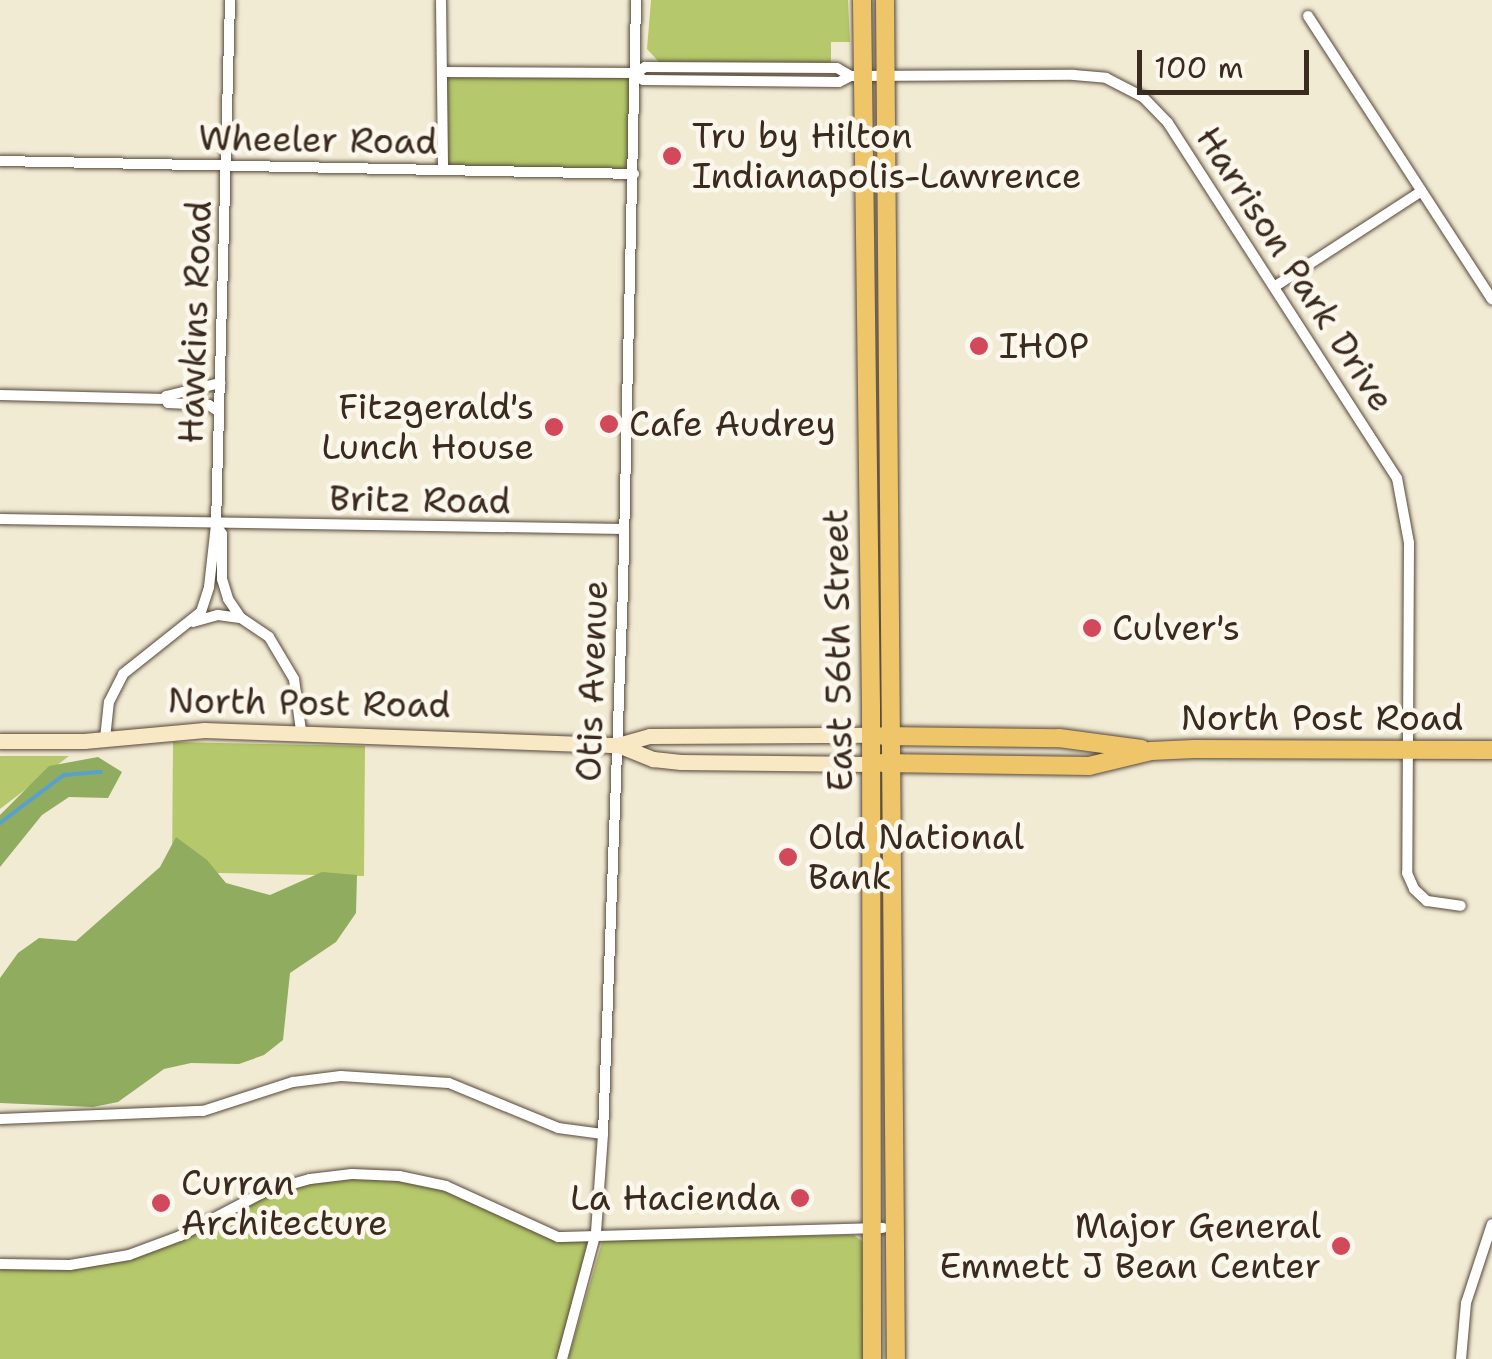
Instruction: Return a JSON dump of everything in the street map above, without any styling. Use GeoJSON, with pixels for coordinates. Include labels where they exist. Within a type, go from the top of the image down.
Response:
{"type":"FeatureCollection","features":[{"type":"Feature","properties":{"kind":"main road","name":"East 56th Street"},"geometry":{"type":"LineString","coordinates":[[862,0],[890,413],[896,1359]]}},
{"type":"Feature","properties":{"kind":"main road","name":"East 56th Street"},"geometry":{"type":"LineString","coordinates":[[872,1359],[877,1228],[866,324],[868,76],[885,0]]}},
{"type":"Feature","properties":{"kind":"main road"},"geometry":{"type":"LineString","coordinates":[[866,324],[878,352],[880,406],[890,413]]}},
{"type":"Feature","properties":{"kind":"main road"},"geometry":{"type":"LineString","coordinates":[[868,461],[880,466],[881,507],[891,524]]}},
{"type":"Feature","properties":{"kind":"main road","name":"North Post Road"},"geometry":{"type":"LineString","coordinates":[[872,736],[1059,738],[1151,751],[1492,750]]}},
{"type":"Feature","properties":{"kind":"main road","name":"North Post Road"},"geometry":{"type":"LineString","coordinates":[[872,764],[1089,766],[1151,751]]}},
{"type":"Feature","properties":{"kind":"street","name":"Hawkins Road"},"geometry":{"type":"LineString","coordinates":[[105,740],[110,702],[122,674],[188,624],[206,602],[216,525],[230,0]]}},
{"type":"Feature","properties":{"kind":"street"},"geometry":{"type":"LineString","coordinates":[[441,0],[443,170]]}},
{"type":"Feature","properties":{"kind":"street","name":"Otis Avenue"},"geometry":{"type":"LineString","coordinates":[[562,1359],[596,1232],[603,1134],[618,745],[636,0]]}},
{"type":"Feature","properties":{"kind":"street"},"geometry":{"type":"LineString","coordinates":[[1308,16],[1492,299]]}},
{"type":"Feature","properties":{"kind":"street","name":"Harrison Park Drive"},"geometry":{"type":"LineString","coordinates":[[442,72],[636,74],[644,67],[837,68],[868,76],[1074,74],[1106,78],[1135,91],[1168,123],[1400,488],[1409,543],[1409,879],[1427,900],[1461,906]]}},
{"type":"Feature","properties":{"kind":"street","name":"Wheeler Road"},"geometry":{"type":"LineString","coordinates":[[0,161],[634,174]]}},
{"type":"Feature","properties":{"kind":"street"},"geometry":{"type":"LineString","coordinates":[[1274,287],[1422,191]]}},
{"type":"Feature","properties":{"kind":"street"},"geometry":{"type":"LineString","coordinates":[[166,399],[168,393],[220,384]]}},
{"type":"Feature","properties":{"kind":"street"},"geometry":{"type":"LineString","coordinates":[[0,394],[166,399],[209,405],[219,412]]}},
{"type":"Feature","properties":{"kind":"street","name":"Britz Road"},"geometry":{"type":"LineString","coordinates":[[0,519],[624,529]]}},
{"type":"Feature","properties":{"kind":"street","name":"Hawkins Road"},"geometry":{"type":"LineString","coordinates":[[216,525],[222,534],[224,588],[241,618],[269,637],[294,679],[301,731]]}},
{"type":"Feature","properties":{"kind":"street"},"geometry":{"type":"LineString","coordinates":[[188,624],[218,614],[241,618]]}},
{"type":"Feature","properties":{"kind":"street","name":"North Post Road"},"geometry":{"type":"LineString","coordinates":[[0,741],[105,740],[181,731],[301,731],[618,745],[666,736],[872,736]]}},
{"type":"Feature","properties":{"kind":"street","name":"North Post Road"},"geometry":{"type":"LineString","coordinates":[[618,745],[652,759],[682,762],[872,764]]}},
{"type":"Feature","properties":{"kind":"street"},"geometry":{"type":"LineString","coordinates":[[0,1119],[203,1111],[286,1083],[342,1076],[449,1083],[560,1129],[603,1134]]}},
{"type":"Feature","properties":{"kind":"street"},"geometry":{"type":"LineString","coordinates":[[0,1264],[70,1265],[129,1255],[180,1236],[264,1192],[342,1174],[389,1175],[446,1186],[549,1235],[877,1228]]}},
{"type":"Feature","properties":{"kind":"street"},"geometry":{"type":"LineString","coordinates":[[1461,1359],[1466,1303],[1492,1224]]}},
{"type":"Feature","properties":{"kind":"green space"},"geometry":{"type":"Polygon","coordinates":[[[651,0],[848,0],[850,42],[831,42],[831,63],[659,62],[647,49],[651,0]]]}},
{"type":"Feature","properties":{"kind":"green space"},"geometry":{"type":"Polygon","coordinates":[[[442,72],[636,73],[634,174],[443,170],[442,72]]]}},
{"type":"Feature","properties":{"kind":"green space"},"geometry":{"type":"Polygon","coordinates":[[[173,742],[365,746],[364,876],[172,872],[173,742]]]}},
{"type":"Feature","properties":{"kind":"green space"},"geometry":{"type":"Polygon","coordinates":[[[0,756],[69,756],[0,809],[0,756]]]}},
{"type":"Feature","properties":{"kind":"green space"},"geometry":{"type":"Polygon","coordinates":[[[98,757],[122,772],[108,798],[69,797],[42,815],[0,867],[0,815],[49,766],[98,757]]]}},
{"type":"Feature","properties":{"kind":"green space"},"geometry":{"type":"Polygon","coordinates":[[[176,837],[207,860],[226,883],[270,895],[322,872],[357,875],[356,913],[336,942],[290,973],[283,1040],[264,1055],[239,1064],[191,1063],[164,1069],[118,1102],[93,1107],[0,1103],[0,978],[18,953],[39,938],[76,941],[160,867],[176,837]]]}},
{"type":"Feature","properties":{"kind":"green space"},"geometry":{"type":"Polygon","coordinates":[[[331,1176],[436,1183],[541,1233],[596,1232],[562,1359],[0,1359],[0,1264],[37,1266],[129,1255],[235,1205],[331,1176]]]}},
{"type":"Feature","properties":{"kind":"green space"},"geometry":{"type":"Polygon","coordinates":[[[854,1235],[863,1242],[867,1359],[568,1359],[603,1239],[854,1235]]]}},
{"type":"Feature","properties":{"kind":"waterway"},"geometry":{"type":"LineString","coordinates":[[0,823],[64,775],[101,772]]}},
{"type":"Feature","properties":{"kind":"place","name":"Tru by Hilton Indianapolis-Lawrence"},"geometry":{"type":"Point","coordinates":[672,156]}},
{"type":"Feature","properties":{"kind":"place","name":"IHOP"},"geometry":{"type":"Point","coordinates":[979,346]}},
{"type":"Feature","properties":{"kind":"place","name":"Cafe Audrey"},"geometry":{"type":"Point","coordinates":[609,424]}},
{"type":"Feature","properties":{"kind":"place","name":"Fitzgerald's Lunch House"},"geometry":{"type":"Point","coordinates":[554,427]}},
{"type":"Feature","properties":{"kind":"place","name":"Culver's"},"geometry":{"type":"Point","coordinates":[1092,628]}},
{"type":"Feature","properties":{"kind":"place","name":"Old National Bank"},"geometry":{"type":"Point","coordinates":[788,857]}},
{"type":"Feature","properties":{"kind":"place","name":"La Hacienda"},"geometry":{"type":"Point","coordinates":[800,1198]}},
{"type":"Feature","properties":{"kind":"place","name":"Curran Architecture"},"geometry":{"type":"Point","coordinates":[161,1203]}},
{"type":"Feature","properties":{"kind":"place","name":"Major General Emmett J Bean Center"},"geometry":{"type":"Point","coordinates":[1341,1246]}}]}
